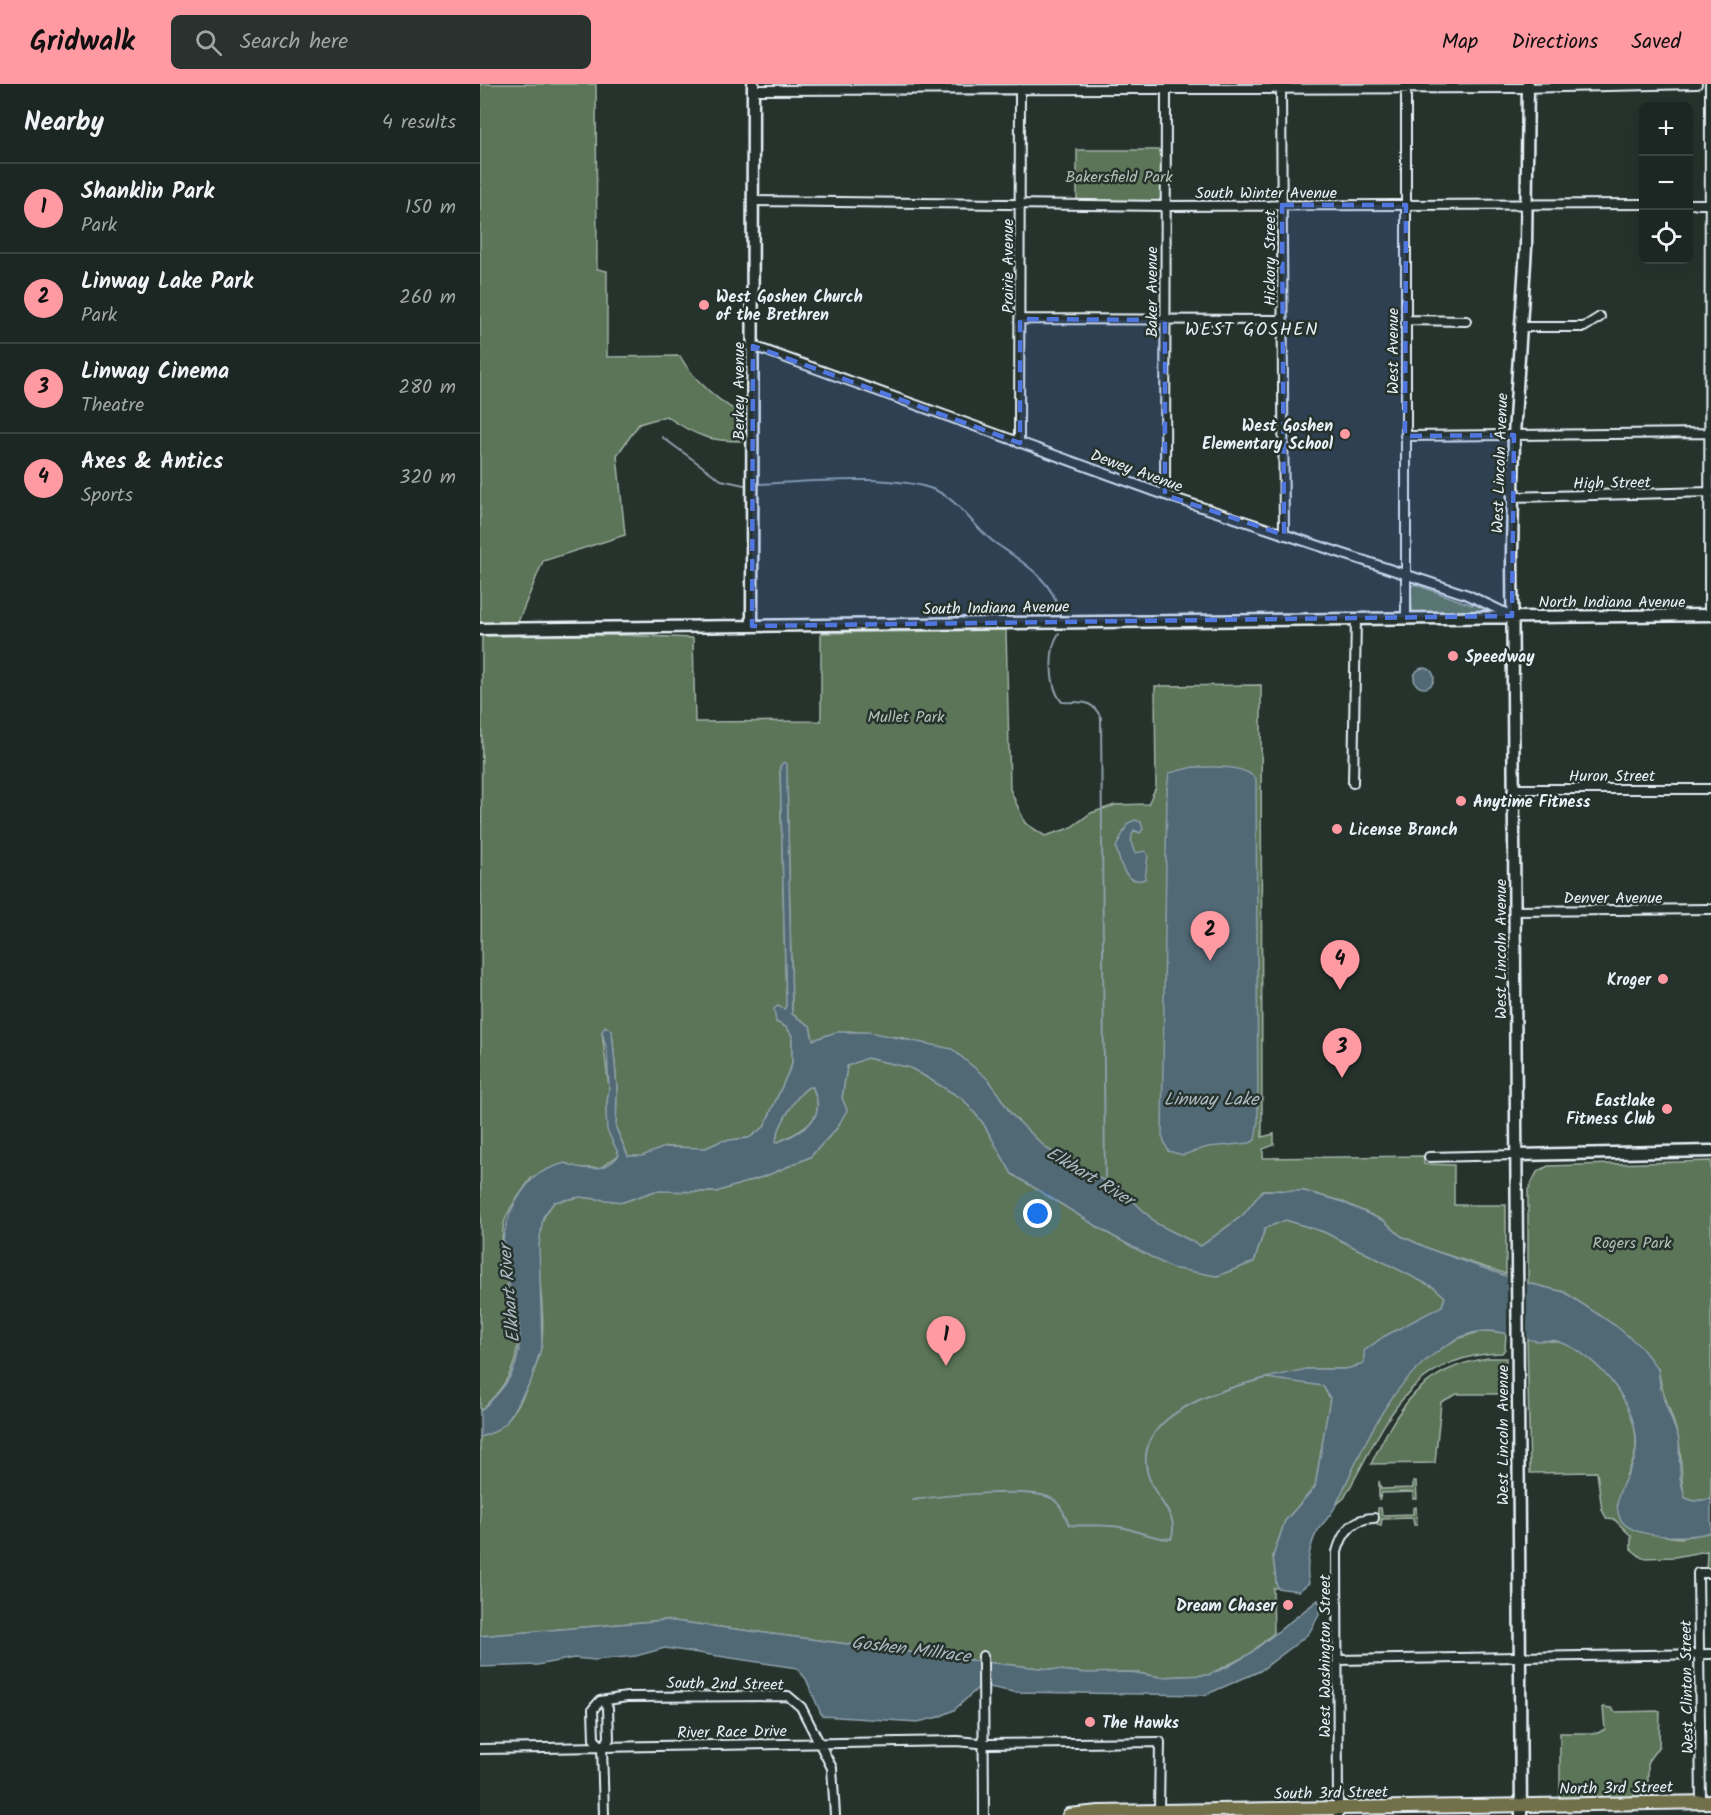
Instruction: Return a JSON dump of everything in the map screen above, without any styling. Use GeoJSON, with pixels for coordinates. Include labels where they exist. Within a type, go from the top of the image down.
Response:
{"type":"FeatureCollection","features":[{"type":"Feature","properties":{"kind":"main road","name":"North 3rd Street"},"geometry":{"type":"LineString","coordinates":[[1521,1810],[1706,1802]]}},
{"type":"Feature","properties":{"kind":"main road","name":"South 3rd Street"},"geometry":{"type":"LineString","coordinates":[[1069,1815],[1159,1811],[1521,1810]]}},
{"type":"Feature","properties":{"kind":"street"},"geometry":{"type":"LineString","coordinates":[[753,87],[1281,89],[1697,84]]}},
{"type":"Feature","properties":{"kind":"street"},"geometry":{"type":"LineString","coordinates":[[1710,84],[1707,434],[1710,615]]}},
{"type":"Feature","properties":{"kind":"street","name":"West Avenue"},"geometry":{"type":"LineString","coordinates":[[1406,86],[1406,619]]}},
{"type":"Feature","properties":{"kind":"street","name":"West Lincoln Avenue"},"geometry":{"type":"LineString","coordinates":[[1521,1810],[1512,497],[1527,204],[1528,86]]}},
{"type":"Feature","properties":{"kind":"street","name":"Berkey Avenue"},"geometry":{"type":"LineString","coordinates":[[752,626],[753,87]]}},
{"type":"Feature","properties":{"kind":"street","name":"Prairie Avenue"},"geometry":{"type":"LineString","coordinates":[[1019,443],[1020,89]]}},
{"type":"Feature","properties":{"kind":"street","name":"Baker Avenue"},"geometry":{"type":"LineString","coordinates":[[1165,495],[1166,89]]}},
{"type":"Feature","properties":{"kind":"street","name":"Hickory Street"},"geometry":{"type":"LineString","coordinates":[[1281,89],[1284,535]]}},
{"type":"Feature","properties":{"kind":"street","name":"South Winter Avenue"},"geometry":{"type":"LineString","coordinates":[[753,201],[1165,206],[1639,204]]}},
{"type":"Feature","properties":{"kind":"street"},"geometry":{"type":"LineString","coordinates":[[1693,204],[1709,204]]}},
{"type":"Feature","properties":{"kind":"street"},"geometry":{"type":"LineString","coordinates":[[1521,327],[1584,327],[1600,317]]}},
{"type":"Feature","properties":{"kind":"street"},"geometry":{"type":"LineString","coordinates":[[1020,319],[1282,320]]}},
{"type":"Feature","properties":{"kind":"street"},"geometry":{"type":"LineString","coordinates":[[1406,320],[1466,321]]}},
{"type":"Feature","properties":{"kind":"street","name":"Dewey Avenue"},"geometry":{"type":"LineString","coordinates":[[753,346],[1165,495],[1468,595],[1512,616]]}},
{"type":"Feature","properties":{"kind":"street"},"geometry":{"type":"LineString","coordinates":[[1405,435],[1707,434]]}},
{"type":"Feature","properties":{"kind":"street","name":"High Street"},"geometry":{"type":"LineString","coordinates":[[1512,497],[1709,492]]}},
{"type":"Feature","properties":{"kind":"street","name":"North Indiana Avenue"},"geometry":{"type":"LineString","coordinates":[[1512,616],[1710,615]]}},
{"type":"Feature","properties":{"kind":"street","name":"South Indiana Avenue"},"geometry":{"type":"LineString","coordinates":[[480,629],[1512,616]]}},
{"type":"Feature","properties":{"kind":"street"},"geometry":{"type":"LineString","coordinates":[[1353,783],[1356,619]]}},
{"type":"Feature","properties":{"kind":"street","name":"Huron Street"},"geometry":{"type":"LineString","coordinates":[[1514,789],[1711,789]]}},
{"type":"Feature","properties":{"kind":"street","name":"Denver Avenue"},"geometry":{"type":"LineString","coordinates":[[1515,911],[1711,909]]}},
{"type":"Feature","properties":{"kind":"street"},"geometry":{"type":"LineString","coordinates":[[1429,1157],[1711,1151]]}},
{"type":"Feature","properties":{"kind":"street","name":"West Washington Street"},"geometry":{"type":"LineString","coordinates":[[1338,1811],[1339,1545],[1356,1521],[1374,1518]]}},
{"type":"Feature","properties":{"kind":"street","name":"West Clinton Street"},"geometry":{"type":"LineString","coordinates":[[1706,1802],[1699,1654],[1698,1573],[1711,1573]]}},
{"type":"Feature","properties":{"kind":"street"},"geometry":{"type":"LineString","coordinates":[[1338,1660],[1711,1654]]}},
{"type":"Feature","properties":{"kind":"street"},"geometry":{"type":"LineString","coordinates":[[983,1658],[984,1815]]}},
{"type":"Feature","properties":{"kind":"street","name":"South 2nd Street"},"geometry":{"type":"LineString","coordinates":[[605,1701],[627,1696],[788,1696],[801,1707],[833,1773],[835,1815]]}},
{"type":"Feature","properties":{"kind":"street"},"geometry":{"type":"LineString","coordinates":[[602,1747],[594,1739],[593,1709],[597,1702],[605,1701],[608,1708],[609,1739],[602,1747],[604,1815]]}},
{"type":"Feature","properties":{"kind":"street","name":"River Race Drive"},"geometry":{"type":"LineString","coordinates":[[480,1749],[957,1741],[984,1743],[1160,1742],[1159,1811]]}},
{"type":"Feature","properties":{"kind":"highlighted area"},"geometry":{"type":"Polygon","coordinates":[[[1282,205],[1406,205],[1405,436],[1514,435],[1512,616],[752,626],[753,346],[1020,443],[1020,319],[1165,320],[1165,495],[1284,535],[1282,205]]]}},
{"type":"Feature","properties":{"kind":"green space"},"geometry":{"type":"Polygon","coordinates":[[[480,84],[596,84],[597,269],[607,271],[607,357],[680,356],[710,392],[729,407],[749,417],[749,441],[705,437],[666,416],[639,424],[617,455],[625,535],[543,561],[518,622],[480,623],[480,84]]]}},
{"type":"Feature","properties":{"kind":"green space","name":"Bakersfield Park"},"geometry":{"type":"Polygon","coordinates":[[[1077,150],[1159,150],[1161,154],[1161,198],[1156,203],[1077,202],[1077,150]]]}},
{"type":"Feature","properties":{"kind":"green space"},"geometry":{"type":"Polygon","coordinates":[[[1414,584],[1472,605],[1473,601],[1490,610],[1412,612],[1411,587],[1414,584]]]}},
{"type":"Feature","properties":{"kind":"green space","name":"Mullet Park"},"geometry":{"type":"Polygon","coordinates":[[[1006,630],[1010,789],[1025,823],[1045,836],[1070,828],[1091,813],[1115,805],[1148,804],[1156,787],[1155,686],[1261,685],[1262,1137],[1274,1134],[1274,1145],[1263,1149],[1263,1158],[1424,1156],[1424,1164],[1454,1165],[1454,1205],[1506,1205],[1506,1274],[1432,1250],[1401,1236],[1384,1221],[1341,1201],[1304,1191],[1263,1190],[1243,1215],[1201,1246],[1157,1224],[1124,1192],[1047,1149],[1011,1114],[989,1080],[904,1038],[849,1031],[836,1032],[813,1041],[810,1026],[792,1014],[787,778],[780,766],[786,1006],[776,1022],[786,1027],[792,1035],[792,1064],[764,1127],[749,1138],[721,1141],[706,1148],[665,1147],[642,1157],[628,1156],[616,1128],[617,1087],[612,1031],[602,1032],[609,1088],[606,1111],[619,1155],[600,1168],[577,1168],[532,1177],[511,1208],[504,1222],[502,1256],[516,1324],[517,1344],[514,1365],[502,1387],[480,1411],[482,636],[621,635],[693,638],[695,722],[821,721],[821,633],[1006,630]]]}},
{"type":"Feature","properties":{"kind":"green space"},"geometry":{"type":"Polygon","coordinates":[[[866,1058],[911,1068],[963,1099],[983,1123],[1012,1174],[1111,1235],[1171,1267],[1217,1276],[1254,1262],[1265,1228],[1286,1220],[1324,1232],[1435,1288],[1445,1297],[1442,1306],[1364,1364],[1346,1369],[1307,1369],[1323,1386],[1330,1398],[1315,1487],[1285,1521],[1273,1556],[1277,1588],[1273,1588],[1274,1633],[1248,1655],[1208,1675],[1160,1677],[1131,1672],[1087,1673],[984,1662],[666,1620],[480,1636],[480,1437],[495,1430],[511,1415],[527,1388],[536,1364],[543,1331],[539,1245],[540,1230],[546,1213],[554,1202],[580,1197],[623,1202],[655,1191],[716,1192],[768,1175],[810,1157],[837,1128],[846,1110],[842,1098],[847,1066],[866,1058]]]}},
{"type":"Feature","properties":{"kind":"green space"},"geometry":{"type":"Polygon","coordinates":[[[809,1087],[813,1087],[817,1101],[815,1117],[797,1133],[776,1143],[779,1130],[788,1112],[799,1096],[809,1087]]]}},
{"type":"Feature","properties":{"kind":"green space","name":"Rogers Park"},"geometry":{"type":"Polygon","coordinates":[[[1711,1161],[1711,1499],[1694,1501],[1685,1498],[1678,1437],[1658,1369],[1588,1308],[1564,1292],[1528,1283],[1528,1190],[1537,1172],[1548,1166],[1711,1161]]]}},
{"type":"Feature","properties":{"kind":"green space"},"geometry":{"type":"Polygon","coordinates":[[[1486,1331],[1506,1333],[1505,1349],[1502,1353],[1469,1357],[1442,1367],[1420,1381],[1386,1421],[1344,1498],[1336,1505],[1375,1424],[1411,1373],[1433,1354],[1458,1339],[1486,1331]]]}},
{"type":"Feature","properties":{"kind":"green space"},"geometry":{"type":"Polygon","coordinates":[[[1527,1338],[1558,1342],[1581,1352],[1594,1362],[1616,1386],[1631,1415],[1635,1430],[1635,1454],[1626,1476],[1665,1536],[1680,1538],[1711,1532],[1711,1573],[1706,1573],[1707,1551],[1675,1557],[1642,1558],[1631,1549],[1631,1536],[1615,1520],[1607,1519],[1602,1510],[1597,1472],[1530,1473],[1527,1338]]]}},
{"type":"Feature","properties":{"kind":"green space"},"geometry":{"type":"Polygon","coordinates":[[[1488,1358],[1506,1358],[1503,1394],[1457,1394],[1441,1402],[1435,1463],[1371,1464],[1391,1425],[1415,1393],[1446,1371],[1465,1363],[1488,1358]]]}},
{"type":"Feature","properties":{"kind":"green space"},"geometry":{"type":"Polygon","coordinates":[[[1379,1481],[1381,1489],[1413,1488],[1413,1481],[1416,1481],[1417,1499],[1413,1499],[1413,1492],[1382,1493],[1379,1500],[1379,1481]]]}},
{"type":"Feature","properties":{"kind":"green space"},"geometry":{"type":"Polygon","coordinates":[[[1416,1507],[1417,1525],[1414,1525],[1413,1518],[1382,1519],[1381,1526],[1377,1525],[1378,1508],[1381,1508],[1382,1515],[1413,1514],[1413,1508],[1416,1507]]]}},
{"type":"Feature","properties":{"kind":"green space"},"geometry":{"type":"Polygon","coordinates":[[[1603,1707],[1611,1708],[1615,1712],[1660,1711],[1659,1746],[1648,1761],[1648,1797],[1560,1798],[1560,1733],[1598,1733],[1605,1729],[1603,1707]]]}},
{"type":"Feature","properties":{"kind":"water"},"geometry":{"type":"Polygon","coordinates":[[[1424,668],[1431,671],[1434,678],[1431,685],[1424,688],[1417,685],[1414,678],[1417,671],[1424,668]]]}},
{"type":"Feature","properties":{"kind":"water","name":"Elkhart River"},"geometry":{"type":"Polygon","coordinates":[[[784,762],[787,764],[792,1014],[810,1026],[813,1040],[836,1032],[869,1032],[952,1049],[989,1080],[1011,1114],[1047,1149],[1124,1192],[1157,1224],[1201,1246],[1243,1215],[1263,1190],[1304,1191],[1340,1201],[1384,1221],[1401,1236],[1432,1250],[1520,1281],[1564,1292],[1616,1326],[1641,1347],[1658,1369],[1661,1392],[1679,1439],[1680,1478],[1685,1498],[1694,1501],[1711,1499],[1711,1532],[1689,1536],[1660,1536],[1634,1530],[1624,1524],[1617,1508],[1619,1494],[1634,1460],[1636,1442],[1634,1424],[1616,1388],[1604,1372],[1589,1359],[1555,1340],[1539,1341],[1486,1331],[1472,1333],[1443,1348],[1419,1367],[1403,1384],[1377,1422],[1334,1508],[1316,1533],[1308,1562],[1309,1583],[1299,1591],[1277,1588],[1273,1556],[1285,1521],[1315,1487],[1330,1398],[1323,1386],[1266,1378],[1306,1369],[1346,1369],[1364,1364],[1364,1351],[1383,1337],[1442,1306],[1445,1297],[1435,1288],[1324,1232],[1286,1220],[1265,1228],[1254,1262],[1217,1276],[1171,1268],[1111,1235],[1012,1174],[983,1123],[963,1099],[911,1068],[867,1058],[847,1066],[842,1098],[847,1110],[837,1128],[810,1157],[768,1175],[716,1192],[655,1191],[623,1202],[580,1197],[554,1202],[543,1217],[539,1245],[542,1345],[531,1381],[506,1423],[494,1432],[480,1437],[480,1411],[504,1386],[513,1371],[518,1355],[520,1334],[504,1263],[503,1244],[506,1224],[516,1201],[536,1176],[548,1169],[565,1163],[586,1168],[601,1167],[619,1155],[607,1130],[606,1111],[609,1088],[607,1051],[602,1032],[605,1026],[612,1031],[617,1087],[616,1128],[628,1156],[642,1156],[665,1147],[706,1148],[721,1141],[749,1138],[764,1127],[792,1064],[792,1035],[786,1027],[776,1022],[774,1009],[778,1006],[784,1009],[786,1006],[780,766],[784,762]],[[813,1087],[804,1091],[793,1104],[779,1129],[776,1143],[811,1123],[817,1109],[813,1087]]]}},
{"type":"Feature","properties":{"kind":"water","name":"Linway Lake"},"geometry":{"type":"Polygon","coordinates":[[[1193,767],[1235,768],[1256,779],[1258,1121],[1255,1140],[1250,1143],[1208,1147],[1183,1155],[1168,1151],[1162,1136],[1167,789],[1169,773],[1193,767]]]}},
{"type":"Feature","properties":{"kind":"water"},"geometry":{"type":"Polygon","coordinates":[[[1135,820],[1141,822],[1143,829],[1140,833],[1134,830],[1133,833],[1135,853],[1145,851],[1148,855],[1145,879],[1138,880],[1132,879],[1124,871],[1116,847],[1128,823],[1135,820]]]}},
{"type":"Feature","properties":{"kind":"water"},"geometry":{"type":"Polygon","coordinates":[[[1318,1600],[1319,1615],[1309,1633],[1296,1644],[1260,1671],[1205,1695],[1014,1692],[984,1686],[978,1688],[954,1710],[939,1717],[918,1722],[822,1716],[806,1679],[797,1668],[665,1648],[636,1656],[595,1660],[574,1658],[537,1665],[480,1667],[480,1636],[666,1620],[984,1662],[1087,1673],[1131,1672],[1160,1677],[1208,1675],[1248,1655],[1318,1600]]]}},
{"type":"Feature","properties":{"kind":"pier"},"geometry":{"type":"Polygon","coordinates":[[[1507,1272],[1527,1280],[1527,1341],[1507,1336],[1507,1272]]]}},
{"type":"Feature","properties":{"kind":"waterway"},"geometry":{"type":"LineString","coordinates":[[662,437],[721,480],[744,485]]}},
{"type":"Feature","properties":{"kind":"waterway"},"geometry":{"type":"LineString","coordinates":[[760,484],[876,480],[920,485],[937,491],[954,502],[990,539],[1036,574],[1051,592],[1060,614]]}},
{"type":"Feature","properties":{"kind":"waterway","name":"Elkhart River"},"geometry":{"type":"LineString","coordinates":[[1059,633],[1055,640],[1052,658],[1054,687],[1062,702],[1089,704],[1094,707],[1101,718],[1105,1184]]}},
{"type":"Feature","properties":{"kind":"waterway"},"geometry":{"type":"LineString","coordinates":[[913,1500],[984,1493],[1040,1495],[1051,1498],[1057,1503],[1069,1525],[1104,1525],[1171,1539],[1173,1531],[1171,1517],[1151,1483],[1146,1460],[1150,1440],[1163,1423],[1180,1410],[1225,1390],[1266,1378]]}},
{"type":"Feature","properties":{"kind":"place","name":"West Goshen Church of the Brethren"},"geometry":{"type":"Point","coordinates":[704,305]}},
{"type":"Feature","properties":{"kind":"place","name":"West Goshen Elementary School"},"geometry":{"type":"Point","coordinates":[1345,434]}},
{"type":"Feature","properties":{"kind":"place","name":"Speedway"},"geometry":{"type":"Point","coordinates":[1453,656]}},
{"type":"Feature","properties":{"kind":"place","name":"Anytime Fitness"},"geometry":{"type":"Point","coordinates":[1461,801]}},
{"type":"Feature","properties":{"kind":"place","name":"License Branch"},"geometry":{"type":"Point","coordinates":[1337,829]}},
{"type":"Feature","properties":{"kind":"place","name":"Linway Lake Park"},"geometry":{"type":"Point","coordinates":[1210,961]}},
{"type":"Feature","properties":{"kind":"place","name":"Kroger"},"geometry":{"type":"Point","coordinates":[1663,979]}},
{"type":"Feature","properties":{"kind":"place","name":"Axes & Antics"},"geometry":{"type":"Point","coordinates":[1340,990]}},
{"type":"Feature","properties":{"kind":"place","name":"Linway Cinema"},"geometry":{"type":"Point","coordinates":[1342,1078]}},
{"type":"Feature","properties":{"kind":"place","name":"Eastlake Fitness Club"},"geometry":{"type":"Point","coordinates":[1667,1109]}},
{"type":"Feature","properties":{"kind":"place","name":"Shanklin Park"},"geometry":{"type":"Point","coordinates":[946,1366]}},
{"type":"Feature","properties":{"kind":"place","name":"Dream Chaser"},"geometry":{"type":"Point","coordinates":[1288,1605]}},
{"type":"Feature","properties":{"kind":"place","name":"The Hawks"},"geometry":{"type":"Point","coordinates":[1090,1722]}},
{"type":"Feature","properties":{"kind":"district","name":"WEST GOSHEN"},"geometry":{"type":"Point","coordinates":[1252,329]}},
{"type":"Feature","properties":{"kind":"water label","name":"Goshen Millrace"},"geometry":{"type":"Point","coordinates":[911,1649]}}]}
